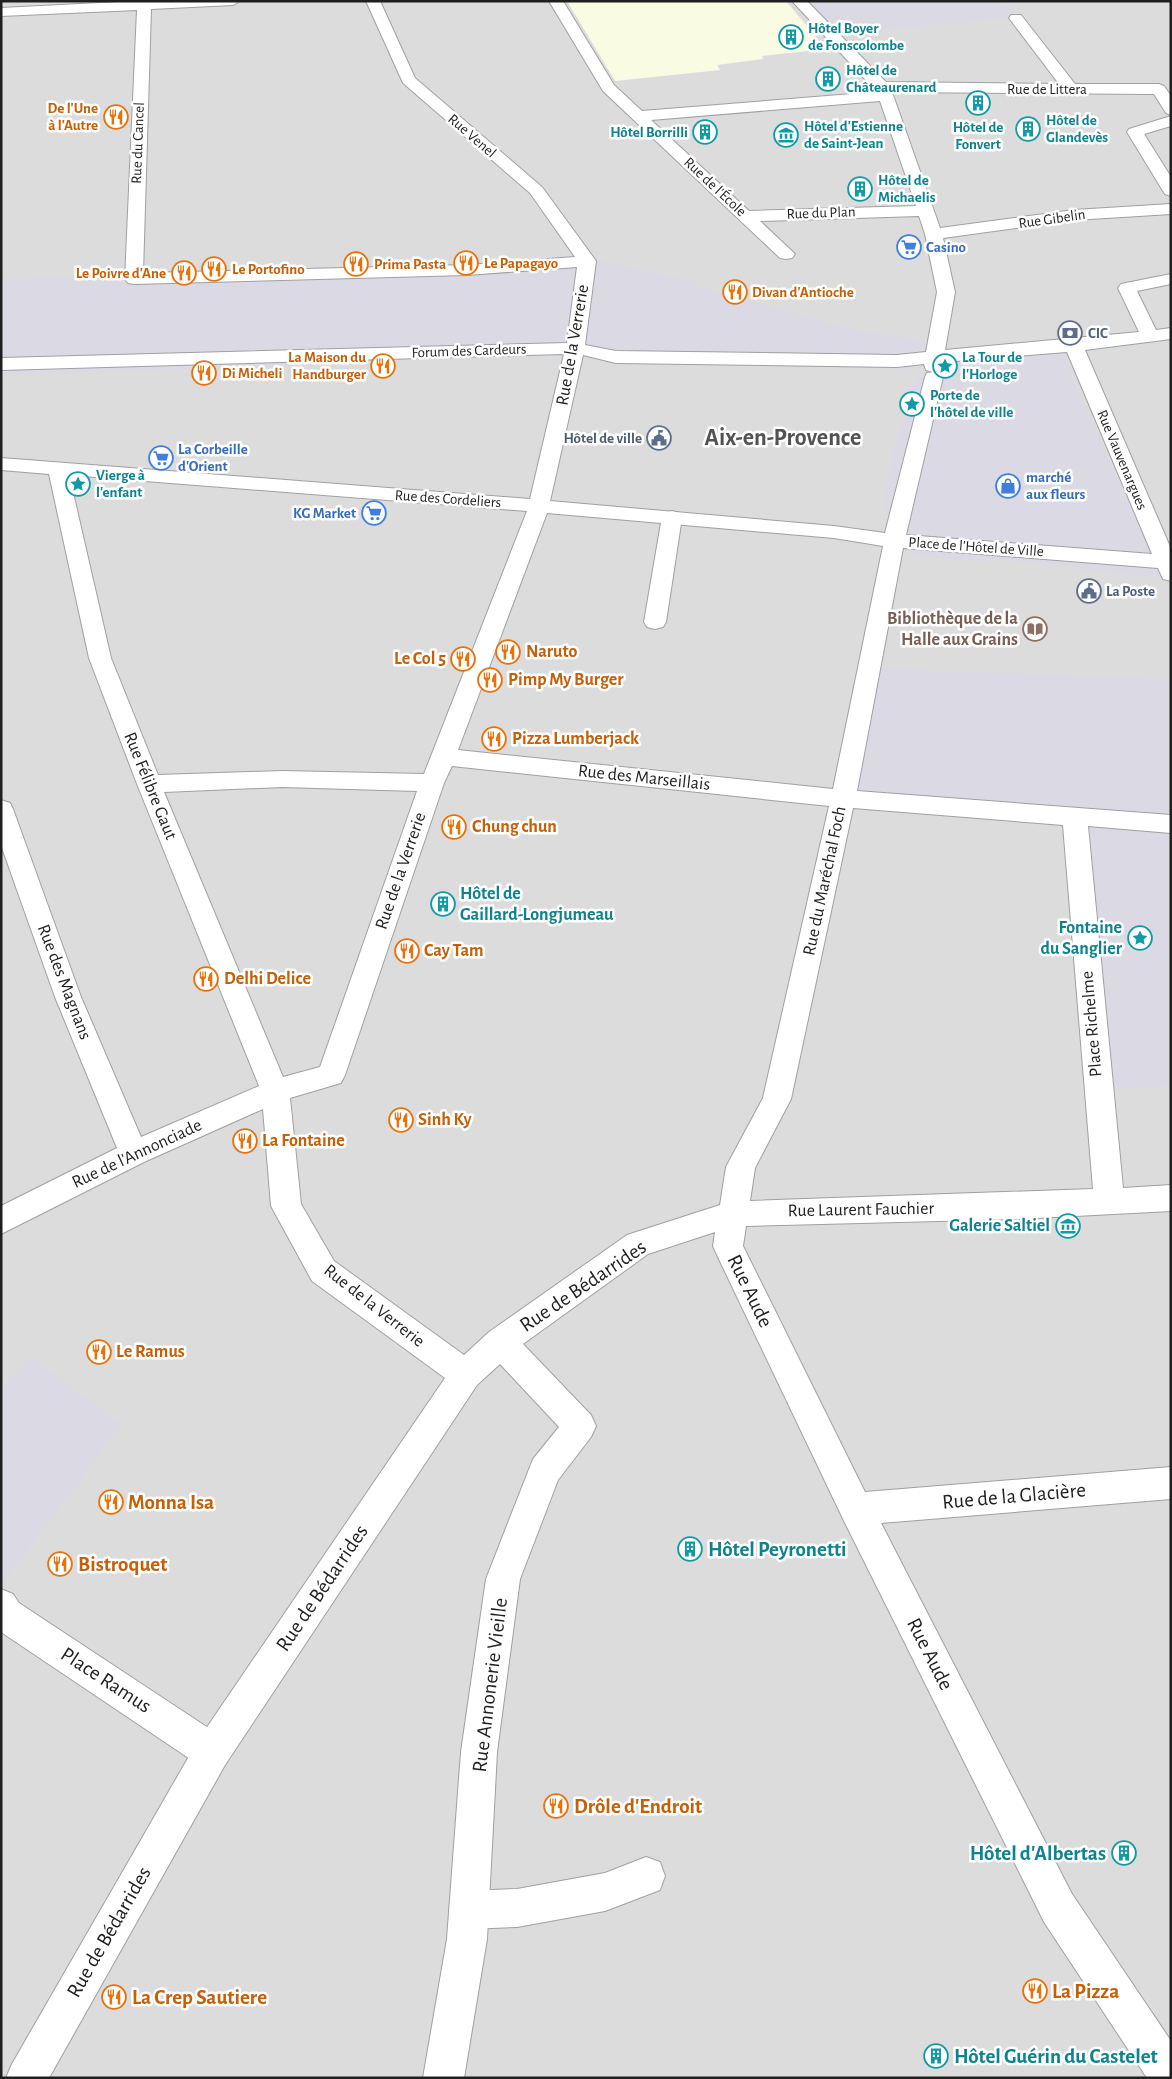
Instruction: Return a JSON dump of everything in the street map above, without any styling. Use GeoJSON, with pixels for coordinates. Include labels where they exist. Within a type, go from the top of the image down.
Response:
{"type":"FeatureCollection","features":[{"type":"Feature","properties":{"kind":"street"},"geometry":{"type":"LineString","coordinates":[[1,12],[45,6],[144,7],[233,1]]}},
{"type":"Feature","properties":{"kind":"street","name":"Rue Venel"},"geometry":{"type":"LineString","coordinates":[[372,1],[408,80],[536,190],[587,261]]}},
{"type":"Feature","properties":{"kind":"street","name":"Rue de l'École"},"geometry":{"type":"LineString","coordinates":[[556,1],[608,88],[786,254]]}},
{"type":"Feature","properties":{"kind":"street"},"geometry":{"type":"LineString","coordinates":[[799,1],[884,92]]}},
{"type":"Feature","properties":{"kind":"street","name":"Rue du Cancel"},"geometry":{"type":"LineString","coordinates":[[144,7],[134,279],[233,278],[467,270],[587,261]]}},
{"type":"Feature","properties":{"kind":"street"},"geometry":{"type":"LineString","coordinates":[[1016,18],[1071,89]]}},
{"type":"Feature","properties":{"kind":"street","name":"Rue de Littera"},"geometry":{"type":"LineString","coordinates":[[637,116],[884,92],[1071,89],[1159,89],[1171,110]]}},
{"type":"Feature","properties":{"kind":"street","name":"Place de l'Hôtel de Ville"},"geometry":{"type":"LineString","coordinates":[[884,92],[934,234],[946,292],[934,367],[894,541],[1168,568]]}},
{"type":"Feature","properties":{"kind":"street"},"geometry":{"type":"LineString","coordinates":[[1171,121],[1135,132],[1171,191]]}},
{"type":"Feature","properties":{"kind":"street","name":"Rue Gibelin"},"geometry":{"type":"LineString","coordinates":[[934,234],[1074,215],[1171,208]]}},
{"type":"Feature","properties":{"kind":"street","name":"Rue du Plan"},"geometry":{"type":"LineString","coordinates":[[746,216],[926,210]]}},
{"type":"Feature","properties":{"kind":"street","name":"Rue de la Verrerie"},"geometry":{"type":"LineString","coordinates":[[466,1375],[324,1270],[286,1206],[275,1091],[331,1075],[432,783],[444,757],[539,506],[575,348],[587,261]]}},
{"type":"Feature","properties":{"kind":"street"},"geometry":{"type":"LineString","coordinates":[[1150,336],[1127,288],[1171,279]]}},
{"type":"Feature","properties":{"kind":"street"},"geometry":{"type":"LineString","coordinates":[[934,367],[1171,333]]}},
{"type":"Feature","properties":{"kind":"street","name":"Rue Vauvenargues"},"geometry":{"type":"LineString","coordinates":[[1074,346],[1168,568]]}},
{"type":"Feature","properties":{"kind":"street","name":"Forum des Cardeurs"},"geometry":{"type":"LineString","coordinates":[[1,364],[575,348],[616,358],[897,362],[934,367]]}},
{"type":"Feature","properties":{"kind":"street","name":"Rue des Cordeliers"},"geometry":{"type":"LineString","coordinates":[[1,464],[58,470],[539,506],[834,532],[894,541]]}},
{"type":"Feature","properties":{"kind":"street","name":"Rue Félibre Gaut"},"geometry":{"type":"LineString","coordinates":[[58,470],[100,658],[148,784],[275,1091]]}},
{"type":"Feature","properties":{"kind":"street"},"geometry":{"type":"LineString","coordinates":[[655,622],[672,518]]}},
{"type":"Feature","properties":{"kind":"street","name":"Rue du Maréchal Foch"},"geometry":{"type":"LineString","coordinates":[[732,1214],[741,1167],[777,1099],[844,799],[894,541]]}},
{"type":"Feature","properties":{"kind":"street","name":"Rue des Marseillais"},"geometry":{"type":"LineString","coordinates":[[444,757],[844,799]]}},
{"type":"Feature","properties":{"kind":"street"},"geometry":{"type":"LineString","coordinates":[[148,784],[282,779],[432,783]]}},
{"type":"Feature","properties":{"kind":"street"},"geometry":{"type":"LineString","coordinates":[[844,799],[1171,824]]}},
{"type":"Feature","properties":{"kind":"street","name":"Rue des Magnans"},"geometry":{"type":"LineString","coordinates":[[1,809],[68,997],[134,1153]]}},
{"type":"Feature","properties":{"kind":"street","name":"Place Richelme"},"geometry":{"type":"LineString","coordinates":[[1075,817],[1109,1201]]}},
{"type":"Feature","properties":{"kind":"street","name":"Rue de l'Annonciade"},"geometry":{"type":"LineString","coordinates":[[1,1221],[134,1153],[275,1091]]}},
{"type":"Feature","properties":{"kind":"street","name":"Rue Laurent Fauchier"},"geometry":{"type":"LineString","coordinates":[[732,1214],[1018,1206],[1171,1198]]}},
{"type":"Feature","properties":{"kind":"street","name":"Rue de Bédarrides"},"geometry":{"type":"LineString","coordinates":[[26,2078],[212,1752],[466,1375],[500,1342],[638,1244],[732,1214]]}},
{"type":"Feature","properties":{"kind":"street","name":"Rue Aude"},"geometry":{"type":"LineString","coordinates":[[732,1214],[728,1246],[856,1509],[1058,1908],[1171,2078]]}},
{"type":"Feature","properties":{"kind":"street","name":"Rue Annonerie Vieille"},"geometry":{"type":"LineString","coordinates":[[443,2078],[467,1939],[479,1752],[503,1579],[545,1470],[580,1426],[500,1342]]}},
{"type":"Feature","properties":{"kind":"street","name":"Rue de la Glacière"},"geometry":{"type":"LineString","coordinates":[[856,1509],[1171,1483]]}},
{"type":"Feature","properties":{"kind":"street","name":"Place Ramus"},"geometry":{"type":"LineString","coordinates":[[1,1606],[7,1615],[212,1752]]}},
{"type":"Feature","properties":{"kind":"street"},"geometry":{"type":"LineString","coordinates":[[468,1910],[517,1908],[606,1892],[646,1876]]}},
{"type":"Feature","properties":{"kind":"shaded area"},"geometry":{"type":"Polygon","coordinates":[[[1,1],[1171,1],[1171,2078],[1,2078],[1,1]]]}},
{"type":"Feature","properties":{"kind":"shaded area"},"geometry":{"type":"Polygon","coordinates":[[[567,1],[786,1],[826,49],[762,56],[763,59],[717,65],[720,70],[615,81],[567,1]]]}},
{"type":"Feature","properties":{"kind":"shaded area"},"geometry":{"type":"Polygon","coordinates":[[[799,1],[1019,1],[1002,2],[1016,18],[832,34],[799,1]]]}},
{"type":"Feature","properties":{"kind":"shaded area"},"geometry":{"type":"Polygon","coordinates":[[[599,260],[695,282],[693,285],[859,331],[927,341],[937,344],[936,356],[1062,348],[1078,392],[1162,578],[989,559],[988,562],[911,556],[898,521],[883,509],[885,500],[882,499],[911,384],[915,384],[916,377],[958,378],[956,367],[915,366],[915,369],[617,364],[573,356],[444,358],[306,365],[1,375],[1,279],[599,260]]]}},
{"type":"Feature","properties":{"kind":"shaded area"},"geometry":{"type":"Polygon","coordinates":[[[869,668],[1171,679],[1171,1086],[1098,1089],[1075,817],[843,799],[869,668]]]}},
{"type":"Feature","properties":{"kind":"shaded area"},"geometry":{"type":"Polygon","coordinates":[[[31,1357],[122,1424],[1,1586],[1,1389],[31,1357]]]}},
{"type":"Feature","properties":{"kind":"place","name":"Hôtel Boyer de Fonscolombe"},"geometry":{"type":"Point","coordinates":[791,37]}},
{"type":"Feature","properties":{"kind":"place","name":"Hôtel de Châteaurenard"},"geometry":{"type":"Point","coordinates":[828,79]}},
{"type":"Feature","properties":{"kind":"place","name":"Hôtel de Fonvert"},"geometry":{"type":"Point","coordinates":[978,103]}},
{"type":"Feature","properties":{"kind":"place","name":"De l'Une à l'Autre"},"geometry":{"type":"Point","coordinates":[116,117]}},
{"type":"Feature","properties":{"kind":"place","name":"Hôtel de Glandevès"},"geometry":{"type":"Point","coordinates":[1028,129]}},
{"type":"Feature","properties":{"kind":"place","name":"Hôtel Borrilli"},"geometry":{"type":"Point","coordinates":[705,132]}},
{"type":"Feature","properties":{"kind":"place","name":"Hôtel d'Estienne de Saint-Jean"},"geometry":{"type":"Point","coordinates":[786,135]}},
{"type":"Feature","properties":{"kind":"place","name":"Hôtel de Michaelis"},"geometry":{"type":"Point","coordinates":[860,189]}},
{"type":"Feature","properties":{"kind":"place","name":"Casino"},"geometry":{"type":"Point","coordinates":[909,247]}},
{"type":"Feature","properties":{"kind":"place","name":"Le Papagayo"},"geometry":{"type":"Point","coordinates":[466,263]}},
{"type":"Feature","properties":{"kind":"place","name":"Prima Pasta"},"geometry":{"type":"Point","coordinates":[356,264]}},
{"type":"Feature","properties":{"kind":"place","name":"Le Portofino"},"geometry":{"type":"Point","coordinates":[214,269]}},
{"type":"Feature","properties":{"kind":"place","name":"Le Poivre d'Ane"},"geometry":{"type":"Point","coordinates":[184,273]}},
{"type":"Feature","properties":{"kind":"place","name":"Divan d'Antioche"},"geometry":{"type":"Point","coordinates":[735,292]}},
{"type":"Feature","properties":{"kind":"place","name":"CIC"},"geometry":{"type":"Point","coordinates":[1070,333]}},
{"type":"Feature","properties":{"kind":"place","name":"La Maison du Handburger"},"geometry":{"type":"Point","coordinates":[383,366]}},
{"type":"Feature","properties":{"kind":"place","name":"La Tour de l'Horloge"},"geometry":{"type":"Point","coordinates":[945,366]}},
{"type":"Feature","properties":{"kind":"place","name":"Di Micheli"},"geometry":{"type":"Point","coordinates":[204,373]}},
{"type":"Feature","properties":{"kind":"place","name":"Porte de l'hôtel de ville"},"geometry":{"type":"Point","coordinates":[912,404]}},
{"type":"Feature","properties":{"kind":"place","name":"Hôtel de ville"},"geometry":{"type":"Point","coordinates":[659,438]}},
{"type":"Feature","properties":{"kind":"place","name":"La Corbeille d'Orient"},"geometry":{"type":"Point","coordinates":[161,458]}},
{"type":"Feature","properties":{"kind":"place","name":"Vierge à l'enfant"},"geometry":{"type":"Point","coordinates":[78,484]}},
{"type":"Feature","properties":{"kind":"place","name":"marché aux fleurs"},"geometry":{"type":"Point","coordinates":[1008,486]}},
{"type":"Feature","properties":{"kind":"place","name":"KG Market"},"geometry":{"type":"Point","coordinates":[374,513]}},
{"type":"Feature","properties":{"kind":"place","name":"La Poste"},"geometry":{"type":"Point","coordinates":[1089,591]}},
{"type":"Feature","properties":{"kind":"place","name":"Bibliothèque de la Halle aux Grains"},"geometry":{"type":"Point","coordinates":[1035,629]}},
{"type":"Feature","properties":{"kind":"place","name":"Naruto"},"geometry":{"type":"Point","coordinates":[508,652]}},
{"type":"Feature","properties":{"kind":"place","name":"Le Col 5"},"geometry":{"type":"Point","coordinates":[463,659]}},
{"type":"Feature","properties":{"kind":"place","name":"Pimp My Burger"},"geometry":{"type":"Point","coordinates":[490,680]}},
{"type":"Feature","properties":{"kind":"place","name":"Pizza Lumberjack"},"geometry":{"type":"Point","coordinates":[494,739]}},
{"type":"Feature","properties":{"kind":"place","name":"Chung chun"},"geometry":{"type":"Point","coordinates":[454,827]}},
{"type":"Feature","properties":{"kind":"place","name":"Hôtel de Gaillard-Longjumeau"},"geometry":{"type":"Point","coordinates":[443,904]}},
{"type":"Feature","properties":{"kind":"place","name":"Fontaine du Sanglier"},"geometry":{"type":"Point","coordinates":[1140,938]}},
{"type":"Feature","properties":{"kind":"place","name":"Cay Tam"},"geometry":{"type":"Point","coordinates":[407,951]}},
{"type":"Feature","properties":{"kind":"place","name":"Delhi Delice"},"geometry":{"type":"Point","coordinates":[206,979]}},
{"type":"Feature","properties":{"kind":"place","name":"Sinh Ky"},"geometry":{"type":"Point","coordinates":[401,1120]}},
{"type":"Feature","properties":{"kind":"place","name":"La Fontaine"},"geometry":{"type":"Point","coordinates":[245,1141]}},
{"type":"Feature","properties":{"kind":"place","name":"Galerie Saltiel"},"geometry":{"type":"Point","coordinates":[1068,1226]}},
{"type":"Feature","properties":{"kind":"place","name":"Le Ramus"},"geometry":{"type":"Point","coordinates":[99,1352]}},
{"type":"Feature","properties":{"kind":"place","name":"Monna Isa"},"geometry":{"type":"Point","coordinates":[111,1502]}},
{"type":"Feature","properties":{"kind":"place","name":"Hôtel Peyronetti"},"geometry":{"type":"Point","coordinates":[690,1549]}},
{"type":"Feature","properties":{"kind":"place","name":"Bistroquet"},"geometry":{"type":"Point","coordinates":[60,1564]}},
{"type":"Feature","properties":{"kind":"place","name":"Drôle d'Endroit"},"geometry":{"type":"Point","coordinates":[556,1806]}},
{"type":"Feature","properties":{"kind":"place","name":"Hôtel d'Albertas"},"geometry":{"type":"Point","coordinates":[1124,1853]}},
{"type":"Feature","properties":{"kind":"place","name":"La Pizza"},"geometry":{"type":"Point","coordinates":[1035,1991]}},
{"type":"Feature","properties":{"kind":"place","name":"La Crep Sautiere"},"geometry":{"type":"Point","coordinates":[114,1997]}},
{"type":"Feature","properties":{"kind":"place","name":"Hôtel Guérin du Castelet"},"geometry":{"type":"Point","coordinates":[936,2056]}},
{"type":"Feature","properties":{"kind":"district","name":"Aix-en-Provence"},"geometry":{"type":"Point","coordinates":[783,438]}}]}
